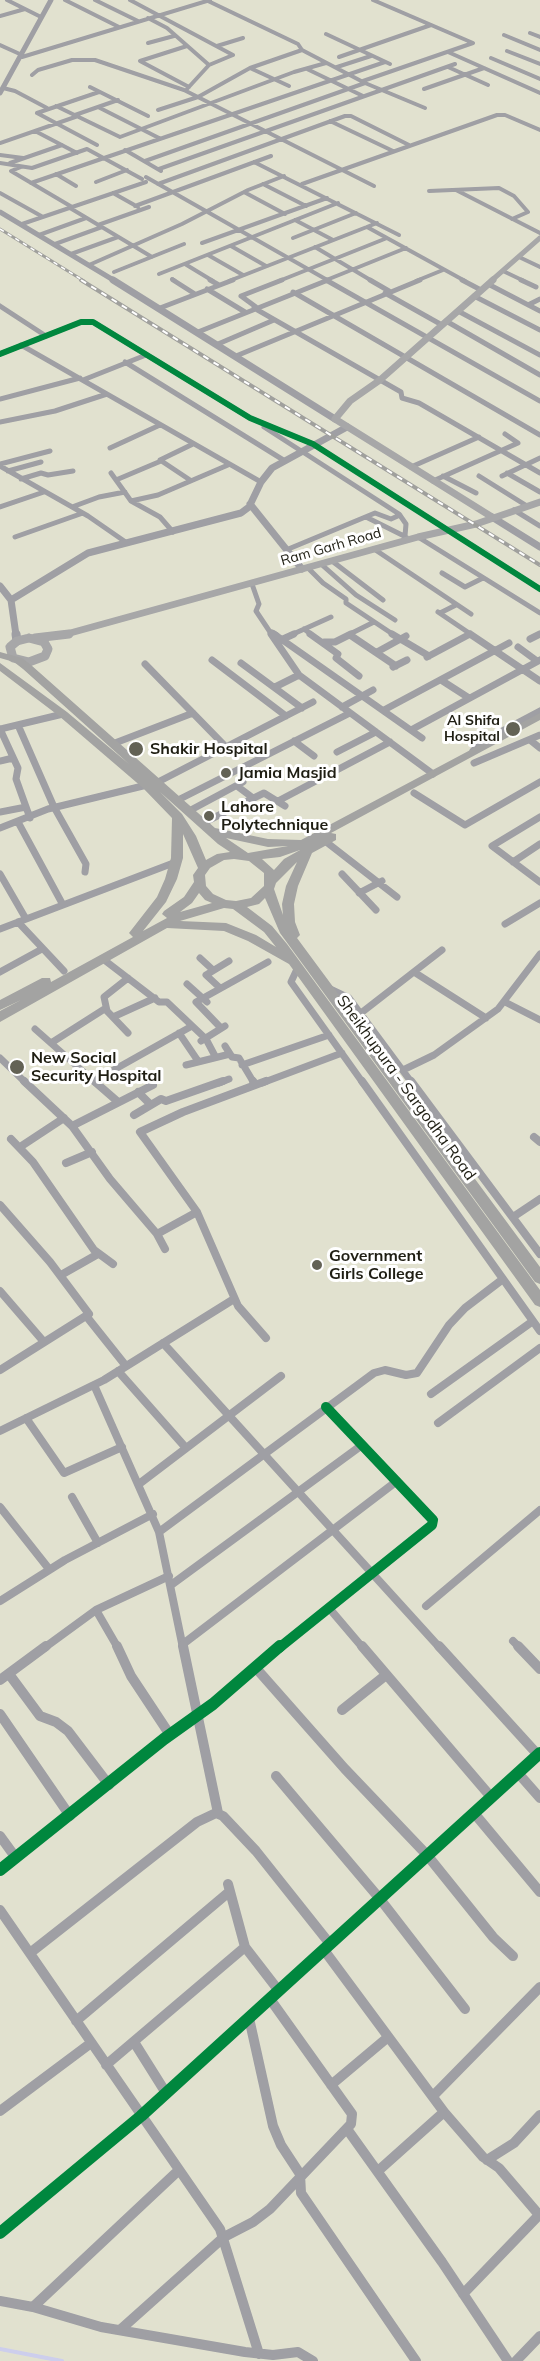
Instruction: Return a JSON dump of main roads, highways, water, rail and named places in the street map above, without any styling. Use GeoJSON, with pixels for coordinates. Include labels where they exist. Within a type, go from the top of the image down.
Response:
{"type":"FeatureCollection","features":[{"type":"Feature","properties":{"kind":"highway"},"geometry":{"type":"LineString","coordinates":[[0,655],[18,660],[115,743],[152,783],[178,817],[190,836],[203,867]]}},
{"type":"Feature","properties":{"kind":"highway"},"geometry":{"type":"LineString","coordinates":[[0,666],[152,783],[178,800],[222,841],[268,868],[270,885]]}},
{"type":"Feature","properties":{"kind":"highway"},"geometry":{"type":"LineString","coordinates":[[0,1005],[177,908],[194,893],[203,867],[221,857],[288,851],[325,840],[414,794],[540,716]]}},
{"type":"Feature","properties":{"kind":"highway"},"geometry":{"type":"LineString","coordinates":[[0,1017],[186,913],[255,901],[288,862],[307,846],[433,774],[470,760],[540,726]]}},
{"type":"Feature","properties":{"kind":"highway"},"geometry":{"type":"LineString","coordinates":[[135,933],[162,898],[176,862],[178,817]]}},
{"type":"Feature","properties":{"kind":"highway"},"geometry":{"type":"LineString","coordinates":[[207,827],[268,843],[307,846]]}},
{"type":"Feature","properties":{"kind":"highway"},"geometry":{"type":"LineString","coordinates":[[300,963],[289,922],[288,904],[292,886],[307,846]]}},
{"type":"Feature","properties":{"kind":"highway"},"geometry":{"type":"LineString","coordinates":[[199,884],[205,894],[230,904]]}},
{"type":"Feature","properties":{"kind":"highway","name":"Sheikhupura - Sargodha Road"},"geometry":{"type":"LineString","coordinates":[[270,885],[279,921],[300,963],[540,1301]]}},
{"type":"Feature","properties":{"kind":"highway","name":"Sheikhupura - Sargodha Road"},"geometry":{"type":"LineString","coordinates":[[230,904],[268,929],[300,963],[327,987],[540,1278]]}},
{"type":"Feature","properties":{"kind":"highway"},"geometry":{"type":"LineString","coordinates":[[167,924],[226,927],[300,963]]}},
{"type":"Feature","properties":{"kind":"main road"},"geometry":{"type":"LineString","coordinates":[[492,517],[335,419],[350,402],[380,380],[539,239]]}},
{"type":"Feature","properties":{"kind":"main road","name":"Ram Garh Road"},"geometry":{"type":"LineString","coordinates":[[129,618],[125,622],[69,639],[35,661],[18,660],[9,651],[17,641],[57,637],[129,618],[407,539],[476,524],[540,502]]}},
{"type":"Feature","properties":{"kind":"main road"},"geometry":{"type":"LineString","coordinates":[[34,639],[44,642],[47,652]]}},
{"type":"Feature","properties":{"kind":"waterway"},"geometry":{"type":"LineString","coordinates":[[0,2349],[62,2361]]}},
{"type":"Feature","properties":{"kind":"railway"},"geometry":{"type":"LineString","coordinates":[[0,229],[84,281]]}},
{"type":"Feature","properties":{"kind":"railway"},"geometry":{"type":"LineString","coordinates":[[81,280],[540,565]]}},
{"type":"Feature","properties":{"kind":"place","name":"Al Shifa Hospital"},"geometry":{"type":"Point","coordinates":[513,729]}},
{"type":"Feature","properties":{"kind":"place","name":"Shakir Hospital"},"geometry":{"type":"Point","coordinates":[136,749]}},
{"type":"Feature","properties":{"kind":"place","name":"Jamia Masjid"},"geometry":{"type":"Point","coordinates":[226,773]}},
{"type":"Feature","properties":{"kind":"place","name":"Lahore Polytechnique"},"geometry":{"type":"Point","coordinates":[209,816]}},
{"type":"Feature","properties":{"kind":"place","name":"New Social Security Hospital"},"geometry":{"type":"Point","coordinates":[17,1067]}},
{"type":"Feature","properties":{"kind":"place","name":"Government Girls College"},"geometry":{"type":"Point","coordinates":[317,1265]}}]}
